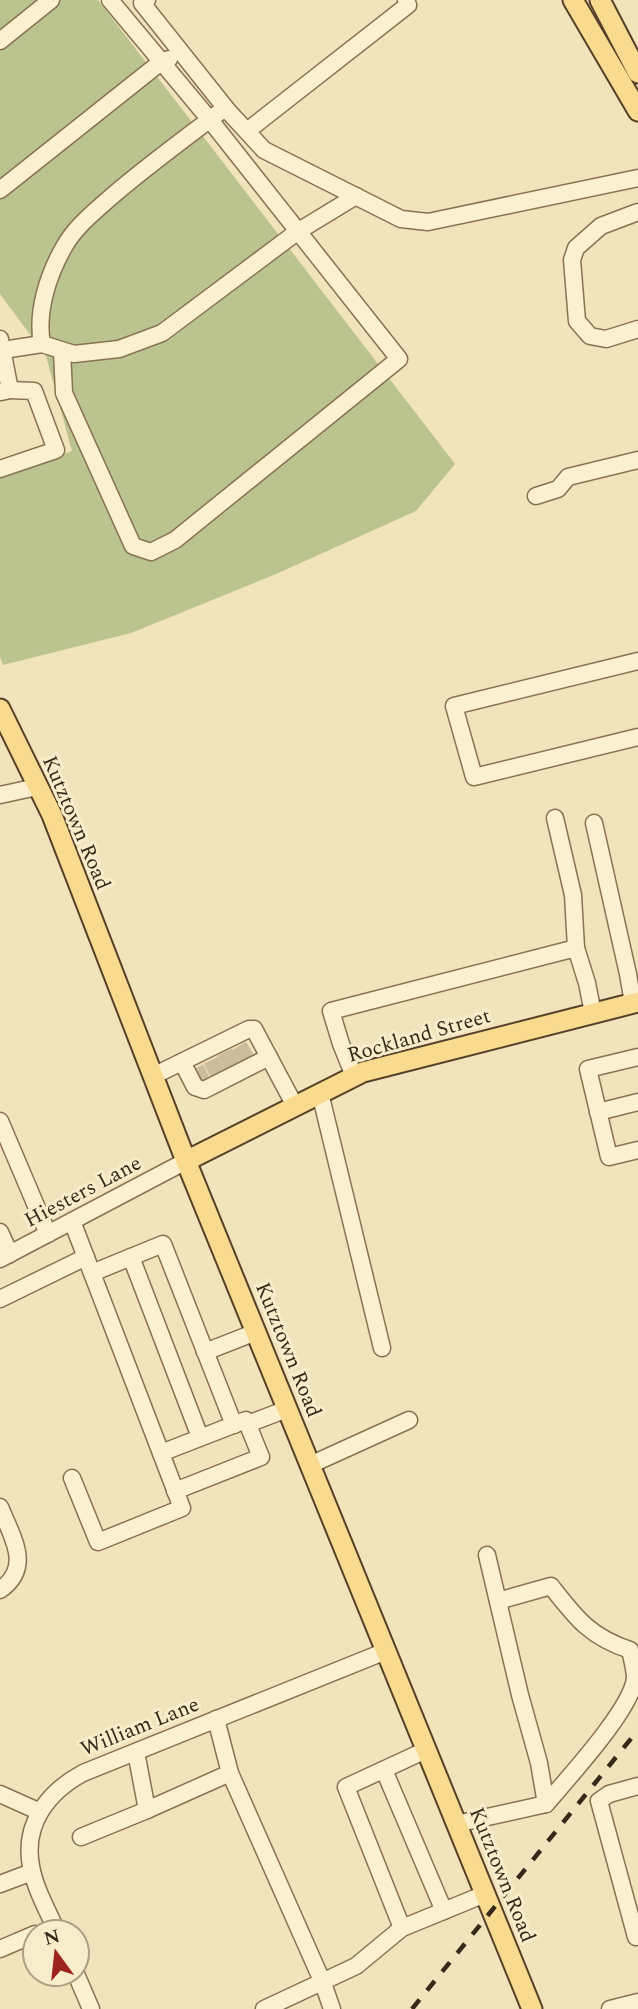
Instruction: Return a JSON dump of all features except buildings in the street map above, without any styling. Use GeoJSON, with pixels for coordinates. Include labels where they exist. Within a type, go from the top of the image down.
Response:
{"type":"FeatureCollection","features":[{"type":"Feature","properties":{"kind":"main road"},"geometry":{"type":"LineString","coordinates":[[573,0],[638,111]]}},
{"type":"Feature","properties":{"kind":"main road"},"geometry":{"type":"LineString","coordinates":[[600,0],[638,73]]}},
{"type":"Feature","properties":{"kind":"main road","name":"Kutztown Road"},"geometry":{"type":"LineString","coordinates":[[0,709],[52,815],[186,1161],[532,2009]]}},
{"type":"Feature","properties":{"kind":"main road","name":"Rockland Street"},"geometry":{"type":"LineString","coordinates":[[186,1161],[354,1076],[388,1064],[635,1003]]}},
{"type":"Feature","properties":{"kind":"street"},"geometry":{"type":"LineString","coordinates":[[0,41],[51,0]]}},
{"type":"Feature","properties":{"kind":"street"},"geometry":{"type":"LineString","coordinates":[[62,351],[64,393],[90,454],[133,546],[151,552],[175,540],[399,359],[210,120],[110,0]]}},
{"type":"Feature","properties":{"kind":"street"},"geometry":{"type":"LineString","coordinates":[[247,131],[408,5],[406,0]]}},
{"type":"Feature","properties":{"kind":"street"},"geometry":{"type":"LineString","coordinates":[[145,2],[225,108],[264,150],[401,219],[428,222],[638,178]]}},
{"type":"Feature","properties":{"kind":"street"},"geometry":{"type":"LineString","coordinates":[[0,190],[161,62],[183,55]]}},
{"type":"Feature","properties":{"kind":"street"},"geometry":{"type":"LineString","coordinates":[[42,344],[38,326],[49,280],[64,245],[97,209],[145,168],[225,108]]}},
{"type":"Feature","properties":{"kind":"street"},"geometry":{"type":"LineString","coordinates":[[0,468],[55,450],[34,391],[5,391],[2,345],[42,344],[74,354],[119,349],[162,333],[297,232],[356,196]]}},
{"type":"Feature","properties":{"kind":"street"},"geometry":{"type":"LineString","coordinates":[[638,212],[601,226],[576,248],[572,260],[577,321],[590,336],[606,339],[638,329]]}},
{"type":"Feature","properties":{"kind":"street"},"geometry":{"type":"LineString","coordinates":[[536,496],[558,489],[568,477],[638,460]]}},
{"type":"Feature","properties":{"kind":"street"},"geometry":{"type":"LineString","coordinates":[[638,662],[454,706],[474,777],[638,737]]}},
{"type":"Feature","properties":{"kind":"street"},"geometry":{"type":"LineString","coordinates":[[0,795],[37,786]]}},
{"type":"Feature","properties":{"kind":"street"},"geometry":{"type":"LineString","coordinates":[[555,818],[573,895],[576,948],[593,1013]]}},
{"type":"Feature","properties":{"kind":"street"},"geometry":{"type":"LineString","coordinates":[[594,823],[633,973],[635,1003]]}},
{"type":"Feature","properties":{"kind":"street"},"geometry":{"type":"LineString","coordinates":[[354,1076],[331,1011],[576,948]]}},
{"type":"Feature","properties":{"kind":"street"},"geometry":{"type":"LineString","coordinates":[[219,1063],[249,1029],[254,1029],[295,1106]]}},
{"type":"Feature","properties":{"kind":"street"},"geometry":{"type":"LineString","coordinates":[[153,1076],[219,1063],[269,1057]]}},
{"type":"Feature","properties":{"kind":"street"},"geometry":{"type":"LineString","coordinates":[[638,1057],[588,1069],[609,1157],[638,1150]]}},
{"type":"Feature","properties":{"kind":"street"},"geometry":{"type":"LineString","coordinates":[[320,1093],[382,1348]]}},
{"type":"Feature","properties":{"kind":"street"},"geometry":{"type":"LineString","coordinates":[[598,1112],[638,1102]]}},
{"type":"Feature","properties":{"kind":"street"},"geometry":{"type":"LineString","coordinates":[[0,1121],[48,1234]]}},
{"type":"Feature","properties":{"kind":"street","name":"Hiesters Lane"},"geometry":{"type":"LineString","coordinates":[[5,1257],[186,1161]]}},
{"type":"Feature","properties":{"kind":"street"},"geometry":{"type":"LineString","coordinates":[[72,1221],[182,1508],[98,1542],[72,1478]]}},
{"type":"Feature","properties":{"kind":"street"},"geometry":{"type":"LineString","coordinates":[[0,1232],[5,1257]]}},
{"type":"Feature","properties":{"kind":"street"},"geometry":{"type":"LineString","coordinates":[[92,1273],[163,1244],[205,1352],[241,1425],[261,1457],[175,1490]]}},
{"type":"Feature","properties":{"kind":"street"},"geometry":{"type":"LineString","coordinates":[[0,1299],[86,1257]]}},
{"type":"Feature","properties":{"kind":"street"},"geometry":{"type":"LineString","coordinates":[[131,1257],[200,1437]]}},
{"type":"Feature","properties":{"kind":"street"},"geometry":{"type":"LineString","coordinates":[[205,1352],[256,1332]]}},
{"type":"Feature","properties":{"kind":"street"},"geometry":{"type":"LineString","coordinates":[[161,1453],[200,1437],[287,1409]]}},
{"type":"Feature","properties":{"kind":"street"},"geometry":{"type":"LineString","coordinates":[[310,1465],[409,1420]]}},
{"type":"Feature","properties":{"kind":"street"},"geometry":{"type":"LineString","coordinates":[[0,1507],[5,1533],[20,1559],[13,1580],[0,1590]]}},
{"type":"Feature","properties":{"kind":"street"},"geometry":{"type":"LineString","coordinates":[[487,1555],[539,1763],[546,1804]]}},
{"type":"Feature","properties":{"kind":"street"},"geometry":{"type":"LineString","coordinates":[[456,1824],[546,1804],[593,1749],[626,1701],[635,1678],[630,1650],[614,1645],[580,1623],[551,1586],[498,1601]]}},
{"type":"Feature","properties":{"kind":"street","name":"William Lane"},"geometry":{"type":"LineString","coordinates":[[38,1811],[66,1782],[83,1773],[386,1651]]}},
{"type":"Feature","properties":{"kind":"street"},"geometry":{"type":"LineString","coordinates":[[216,1719],[230,1773],[332,2009]]}},
{"type":"Feature","properties":{"kind":"street"},"geometry":{"type":"LineString","coordinates":[[402,1928],[346,1787],[426,1750]]}},
{"type":"Feature","properties":{"kind":"street"},"geometry":{"type":"LineString","coordinates":[[136,1752],[146,1810]]}},
{"type":"Feature","properties":{"kind":"street"},"geometry":{"type":"LineString","coordinates":[[384,1770],[444,1911]]}},
{"type":"Feature","properties":{"kind":"street"},"geometry":{"type":"LineString","coordinates":[[80,1837],[230,1773]]}},
{"type":"Feature","properties":{"kind":"street"},"geometry":{"type":"LineString","coordinates":[[636,1937],[599,1801],[609,1794],[638,1786]]}},
{"type":"Feature","properties":{"kind":"street"},"geometry":{"type":"LineString","coordinates":[[0,1794],[38,1811],[30,1856],[43,1918]]}},
{"type":"Feature","properties":{"kind":"street"},"geometry":{"type":"LineString","coordinates":[[0,1884],[33,1871]]}},
{"type":"Feature","properties":{"kind":"street"},"geometry":{"type":"LineString","coordinates":[[264,2009],[356,1966],[402,1928],[485,1894]]}},
{"type":"Feature","properties":{"kind":"street"},"geometry":{"type":"LineString","coordinates":[[0,1949],[21,1941]]}},
{"type":"Feature","properties":{"kind":"street"},"geometry":{"type":"LineString","coordinates":[[82,1988],[91,2009]]}},
{"type":"Feature","properties":{"kind":"street"},"geometry":{"type":"LineString","coordinates":[[610,2009],[638,2002]]}},
{"type":"Feature","properties":{"kind":"green space"},"geometry":{"type":"Polygon","coordinates":[[[0,0],[98,0],[455,464],[416,511],[276,574],[131,633],[3,665],[0,657],[0,476],[72,451],[46,356],[0,294],[0,0]]]}},
{"type":"Feature","properties":{"kind":"tunnel"},"geometry":{"type":"LineString","coordinates":[[239,1046],[247,1059]]}},
{"type":"Feature","properties":{"kind":"tunnel"},"geometry":{"type":"LineString","coordinates":[[225,1052],[232,1066]]}},
{"type":"Feature","properties":{"kind":"tunnel"},"geometry":{"type":"LineString","coordinates":[[211,1060],[218,1074]]}},
{"type":"Feature","properties":{"kind":"tunnel"},"geometry":{"type":"LineString","coordinates":[[196,1068],[203,1082]]}},
{"type":"Feature","properties":{"kind":"railway"},"geometry":{"type":"LineString","coordinates":[[412,2009],[638,1730]]}}]}
